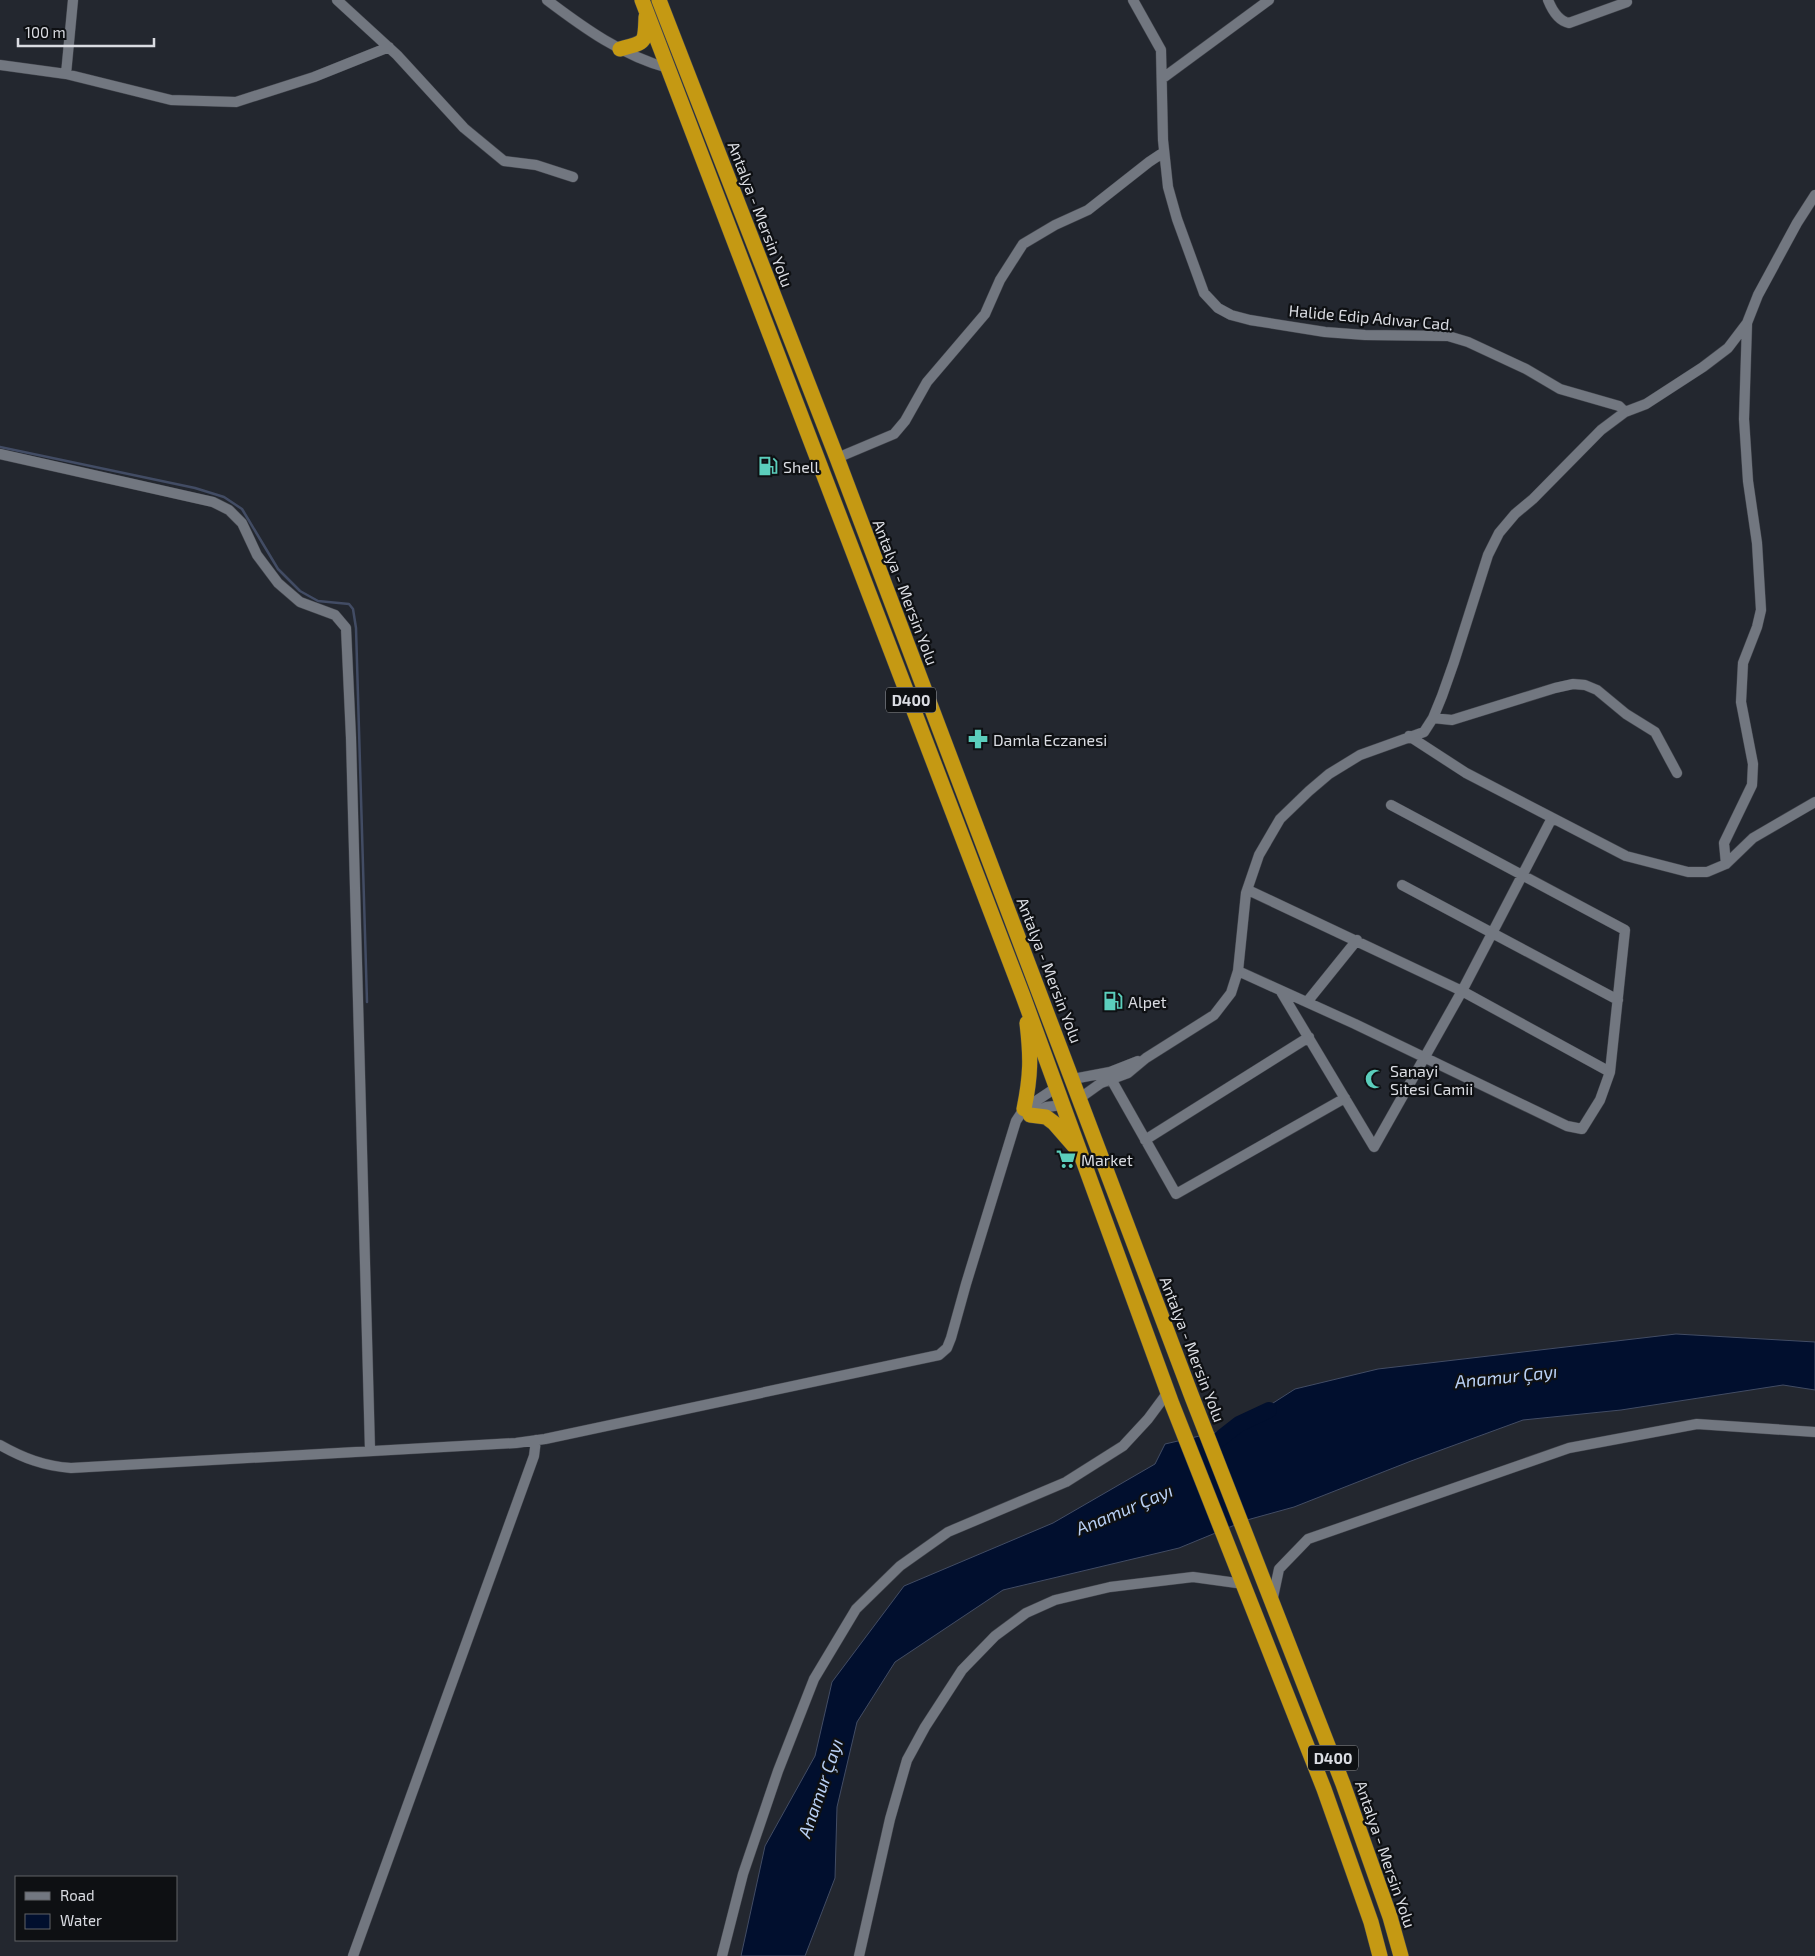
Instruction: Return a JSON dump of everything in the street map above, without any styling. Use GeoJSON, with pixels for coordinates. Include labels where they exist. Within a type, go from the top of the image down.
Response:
{"type":"FeatureCollection","features":[{"type":"Feature","properties":{"kind":"highway","name":"Antalya - Mersin Yolu"},"geometry":{"type":"LineString","coordinates":[[659,0],[837,458],[1256,1564],[1343,1784],[1390,1917],[1401,1956]]}},
{"type":"Feature","properties":{"kind":"highway"},"geometry":{"type":"LineString","coordinates":[[620,49],[640,44],[643,41],[645,36],[644,5]]}},
{"type":"Feature","properties":{"kind":"highway","name":"D400"},"geometry":{"type":"LineString","coordinates":[[644,5],[1023,996],[1170,1398],[1324,1789],[1380,1956]]}},
{"type":"Feature","properties":{"kind":"highway"},"geometry":{"type":"LineString","coordinates":[[668,68],[684,63]]}},
{"type":"Feature","properties":{"kind":"highway"},"geometry":{"type":"LineString","coordinates":[[1023,996],[1031,1060],[1029,1086],[1023,1115],[1046,1117],[1054,1123],[1082,1156]]}},
{"type":"Feature","properties":{"kind":"highway"},"geometry":{"type":"LineString","coordinates":[[1057,1087],[1072,1079]]}},
{"type":"Feature","properties":{"kind":"highway"},"geometry":{"type":"LineString","coordinates":[[1063,1105],[1080,1098]]}},
{"type":"Feature","properties":{"kind":"street"},"geometry":{"type":"LineString","coordinates":[[66,74],[73,0]]}},
{"type":"Feature","properties":{"kind":"street"},"geometry":{"type":"LineString","coordinates":[[337,0],[389,47],[464,128],[504,161],[536,165],[573,177]]}},
{"type":"Feature","properties":{"kind":"street"},"geometry":{"type":"LineString","coordinates":[[547,0],[599,37],[620,49],[653,64],[668,68]]}},
{"type":"Feature","properties":{"kind":"street","name":"Halide Edip Adıvar Cad."},"geometry":{"type":"LineString","coordinates":[[1133,0],[1161,50],[1164,152],[1168,187],[1194,270],[1204,293],[1218,308],[1232,315],[1250,320],[1325,332],[1365,335],[1448,336],[1468,342],[1526,369],[1560,389],[1619,406],[1625,412]]}},
{"type":"Feature","properties":{"kind":"street"},"geometry":{"type":"LineString","coordinates":[[1163,78],[1269,0]]}},
{"type":"Feature","properties":{"kind":"street"},"geometry":{"type":"LineString","coordinates":[[1548,0],[1558,18],[1569,23],[1627,2]]}},
{"type":"Feature","properties":{"kind":"street"},"geometry":{"type":"LineString","coordinates":[[0,65],[66,74],[171,100],[236,102],[314,77],[389,47]]}},
{"type":"Feature","properties":{"kind":"street"},"geometry":{"type":"LineString","coordinates":[[837,458],[894,434],[905,421],[927,382],[985,314],[1000,280],[1023,244],[1055,225],[1088,210],[1164,152]]}},
{"type":"Feature","properties":{"kind":"street"},"geometry":{"type":"LineString","coordinates":[[1080,1098],[1101,1083],[1128,1073],[1146,1058],[1214,1015],[1230,993],[1238,971],[1248,890],[1259,855],[1280,819],[1308,791],[1329,774],[1360,755],[1424,732],[1433,718],[1454,662],[1488,555],[1499,533],[1515,514],[1533,499],[1601,430],[1625,412],[1646,404],[1703,367],[1728,348],[1747,324],[1758,294],[1797,223],[1815,195]]}},
{"type":"Feature","properties":{"kind":"street"},"geometry":{"type":"LineString","coordinates":[[1726,864],[1724,843],[1752,784],[1754,764],[1741,702],[1744,663],[1758,627],[1760,610],[1757,544],[1748,481],[1744,419],[1747,324]]}},
{"type":"Feature","properties":{"kind":"street"},"geometry":{"type":"LineString","coordinates":[[0,454],[213,502],[229,510],[242,523],[257,555],[278,583],[300,602],[335,615],[346,628],[351,738],[370,1450]]}},
{"type":"Feature","properties":{"kind":"street"},"geometry":{"type":"LineString","coordinates":[[1433,718],[1452,720],[1555,688],[1573,684],[1585,685],[1597,690],[1626,714],[1654,732],[1677,773]]}},
{"type":"Feature","properties":{"kind":"street"},"geometry":{"type":"LineString","coordinates":[[1409,736],[1466,773],[1626,856],[1688,872],[1707,872],[1726,864],[1752,838],[1815,802]]}},
{"type":"Feature","properties":{"kind":"street"},"geometry":{"type":"LineString","coordinates":[[1238,971],[1567,1126],[1582,1129],[1600,1100],[1610,1072],[1625,930],[1391,805]]}},
{"type":"Feature","properties":{"kind":"street"},"geometry":{"type":"LineString","coordinates":[[1280,990],[1374,1147],[1462,991],[1552,818]]}},
{"type":"Feature","properties":{"kind":"street"},"geometry":{"type":"LineString","coordinates":[[1402,885],[1618,1000]]}},
{"type":"Feature","properties":{"kind":"street"},"geometry":{"type":"LineString","coordinates":[[1248,890],[1462,991],[1610,1072]]}},
{"type":"Feature","properties":{"kind":"street"},"geometry":{"type":"LineString","coordinates":[[1307,1002],[1357,940]]}},
{"type":"Feature","properties":{"kind":"street"},"geometry":{"type":"LineString","coordinates":[[1145,1140],[1309,1037]]}},
{"type":"Feature","properties":{"kind":"street"},"geometry":{"type":"LineString","coordinates":[[1072,1079],[1110,1072],[1146,1058]]}},
{"type":"Feature","properties":{"kind":"street"},"geometry":{"type":"LineString","coordinates":[[1111,1079],[1176,1194],[1345,1098]]}},
{"type":"Feature","properties":{"kind":"street"},"geometry":{"type":"LineString","coordinates":[[0,1445],[32,1461],[50,1466],[71,1468],[536,1440],[939,1355],[947,1348],[951,1338],[966,1284],[1023,1115],[1057,1087]]}},
{"type":"Feature","properties":{"kind":"street"},"geometry":{"type":"LineString","coordinates":[[1023,1115],[1046,1107],[1063,1105]]}},
{"type":"Feature","properties":{"kind":"street"},"geometry":{"type":"LineString","coordinates":[[722,1956],[743,1874],[778,1771],[810,1688],[856,1609],[900,1566],[948,1532],[1066,1482],[1122,1446],[1170,1398]]}},
{"type":"Feature","properties":{"kind":"street"},"geometry":{"type":"LineString","coordinates":[[1272,1604],[1279,1569],[1308,1539],[1569,1448],[1697,1424],[1815,1432]]}},
{"type":"Feature","properties":{"kind":"street"},"geometry":{"type":"LineString","coordinates":[[353,1956],[534,1456],[536,1440]]}},
{"type":"Feature","properties":{"kind":"street"},"geometry":{"type":"LineString","coordinates":[[859,1956],[890,1819],[907,1760],[925,1727],[962,1670],[995,1636],[1026,1613],[1054,1600],[1110,1587],[1193,1577],[1242,1579]]}},
{"type":"Feature","properties":{"kind":"water"},"geometry":{"type":"Polygon","coordinates":[[[1676,1334],[1815,1342],[1815,1390],[1783,1385],[1621,1410],[1523,1420],[1294,1507],[1247,1520],[1179,1548],[1003,1590],[895,1662],[857,1722],[837,1807],[835,1878],[805,1956],[741,1956],[765,1846],[815,1756],[832,1682],[904,1586],[1053,1523],[1155,1464],[1165,1444],[1234,1428],[1295,1389],[1378,1369],[1676,1334]]]}},
{"type":"Feature","properties":{"kind":"waterway"},"geometry":{"type":"LineString","coordinates":[[0,447],[195,488],[224,497],[242,509],[278,569],[300,591],[318,601],[349,604],[353,609],[356,628],[367,1002]]}},
{"type":"Feature","properties":{"kind":"waterway","name":"Anamur Çayı"},"geometry":{"type":"LineString","coordinates":[[1216,1442],[1239,1424],[1269,1410]]}},
{"type":"Feature","properties":{"kind":"place","name":"Shell"},"geometry":{"type":"Point","coordinates":[768,466]}},
{"type":"Feature","properties":{"kind":"place","name":"Damla Eczanesi"},"geometry":{"type":"Point","coordinates":[978,739]}},
{"type":"Feature","properties":{"kind":"place","name":"Alpet"},"geometry":{"type":"Point","coordinates":[1113,1001]}},
{"type":"Feature","properties":{"kind":"place","name":"Sanayi Sitesi Camii"},"geometry":{"type":"Point","coordinates":[1375,1079]}},
{"type":"Feature","properties":{"kind":"place","name":"Market"},"geometry":{"type":"Point","coordinates":[1066,1159]}}]}
